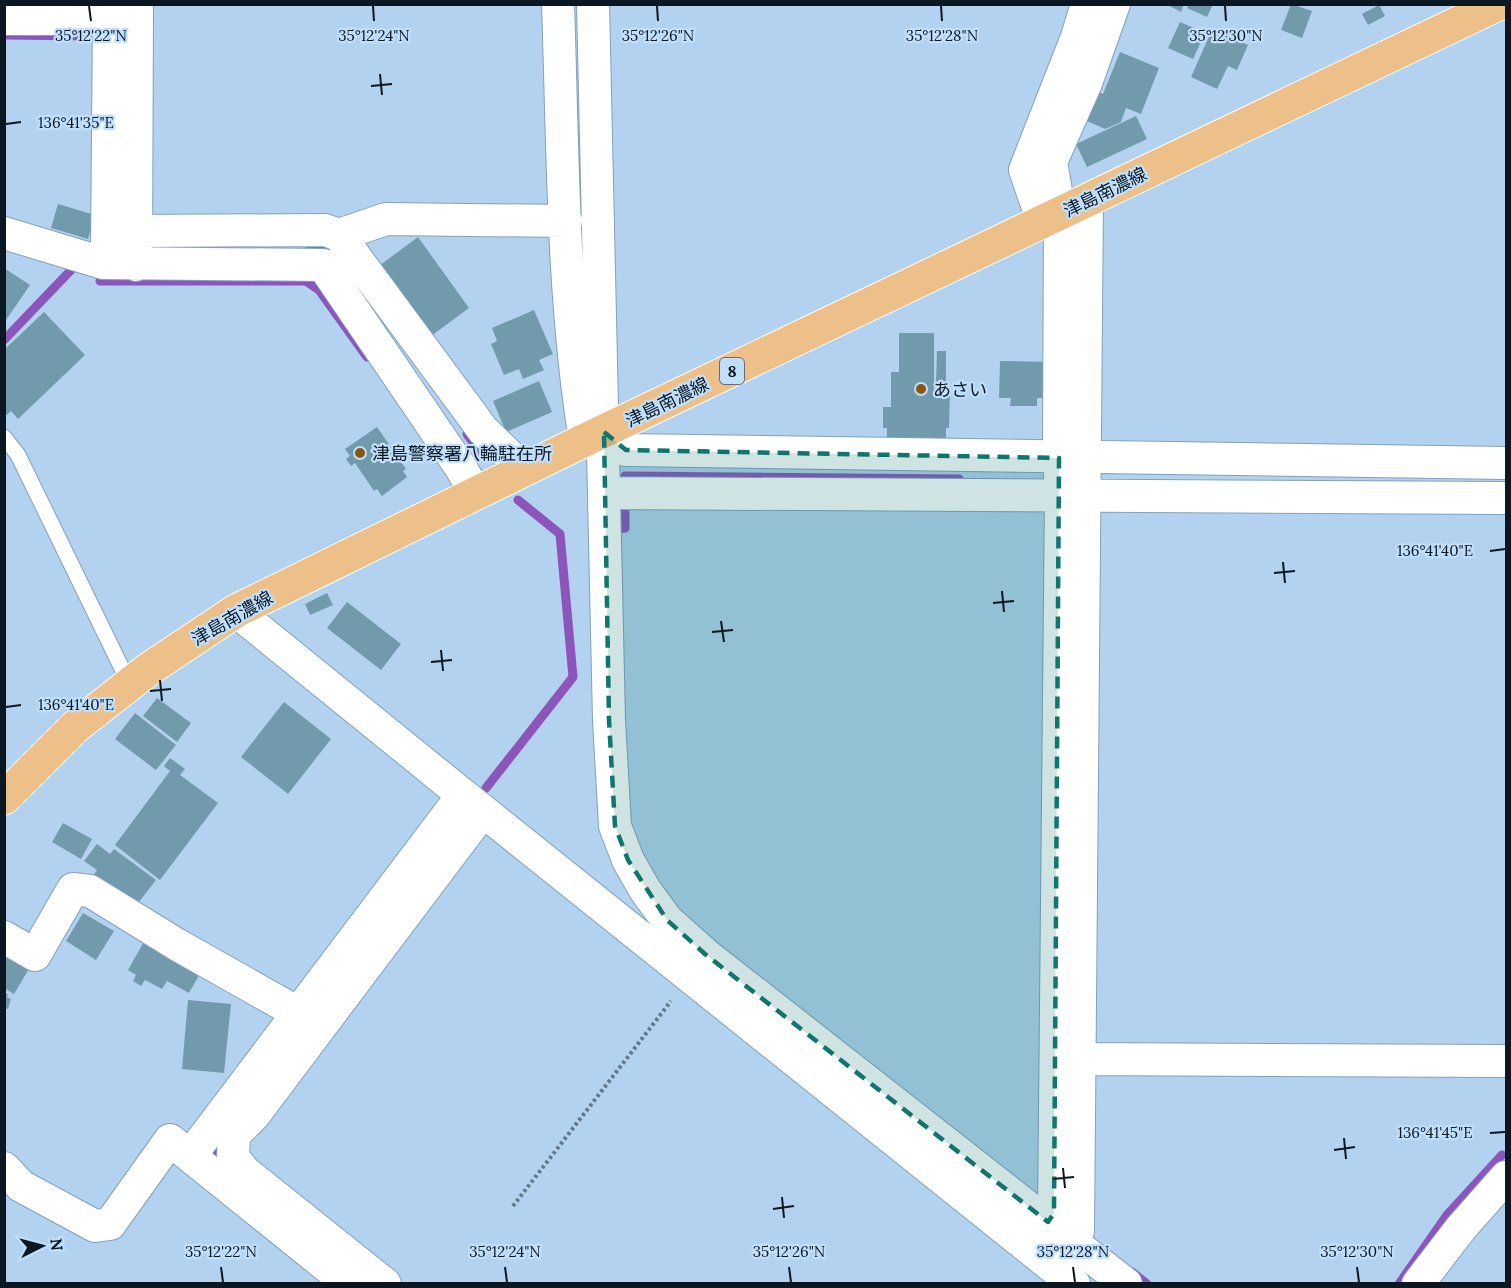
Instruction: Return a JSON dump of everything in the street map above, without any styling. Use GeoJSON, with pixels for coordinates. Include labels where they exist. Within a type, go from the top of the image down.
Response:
{"type":"FeatureCollection","features":[{"type":"Feature","properties":{"kind":"main road","name":"津島南濃線"},"geometry":{"type":"LineString","coordinates":[[4,798],[75,727],[149,669],[236,611],[524,470],[1063,212],[1464,12],[1498,4]]}},
{"type":"Feature","properties":{"kind":"street"},"geometry":{"type":"LineString","coordinates":[[558,4],[566,221],[575,375],[595,436],[605,493],[609,720],[615,826],[628,860],[645,890],[667,920],[705,954],[1126,1284]]}},
{"type":"Feature","properties":{"kind":"street"},"geometry":{"type":"LineString","coordinates":[[593,4],[595,436]]}},
{"type":"Feature","properties":{"kind":"street"},"geometry":{"type":"LineString","coordinates":[[1063,212],[1025,170],[1077,37],[1087,4]]}},
{"type":"Feature","properties":{"kind":"street"},"geometry":{"type":"LineString","coordinates":[[1060,1232],[1078,1231],[1080,1059],[1072,458],[1063,212],[1051,162],[1086,83],[1114,4]]}},
{"type":"Feature","properties":{"kind":"street"},"geometry":{"type":"LineString","coordinates":[[4,19],[128,14],[103,263]]}},
{"type":"Feature","properties":{"kind":"street"},"geometry":{"type":"LineString","coordinates":[[123,57],[136,231],[136,264]]}},
{"type":"Feature","properties":{"kind":"street"},"geometry":{"type":"LineString","coordinates":[[339,235],[386,219],[566,221]]}},
{"type":"Feature","properties":{"kind":"street"},"geometry":{"type":"LineString","coordinates":[[136,231],[325,230],[339,235],[483,430],[524,470]]}},
{"type":"Feature","properties":{"kind":"street"},"geometry":{"type":"LineString","coordinates":[[4,233],[103,263],[323,266],[461,468],[476,494]]}},
{"type":"Feature","properties":{"kind":"street"},"geometry":{"type":"LineString","coordinates":[[595,436],[626,450],[1506,463]]}},
{"type":"Feature","properties":{"kind":"street"},"geometry":{"type":"LineString","coordinates":[[605,493],[1506,498]]}},
{"type":"Feature","properties":{"kind":"street"},"geometry":{"type":"LineString","coordinates":[[1060,1232],[1054,1213],[1073,494]]}},
{"type":"Feature","properties":{"kind":"street"},"geometry":{"type":"LineString","coordinates":[[236,611],[1074,1284]]}},
{"type":"Feature","properties":{"kind":"street"},"geometry":{"type":"LineString","coordinates":[[190,1156],[298,1013],[473,803]]}},
{"type":"Feature","properties":{"kind":"street"},"geometry":{"type":"LineString","coordinates":[[385,1284],[245,1172],[233,1157],[234,1135],[254,1115],[473,803]]}},
{"type":"Feature","properties":{"kind":"street"},"geometry":{"type":"LineString","coordinates":[[4,937],[35,955],[73,889],[90,891],[176,944],[298,1013]]}},
{"type":"Feature","properties":{"kind":"street"},"geometry":{"type":"LineString","coordinates":[[1080,1059],[1506,1061]]}},
{"type":"Feature","properties":{"kind":"street"},"geometry":{"type":"LineString","coordinates":[[4,1168],[21,1186],[94,1227],[110,1224],[170,1140],[349,1284]]}},
{"type":"Feature","properties":{"kind":"street"},"geometry":{"type":"LineString","coordinates":[[1418,1284],[1461,1228],[1506,1177]]}},
{"type":"Feature","properties":{"kind":"lane"},"geometry":{"type":"LineString","coordinates":[[4,437],[18,455],[130,685]]}},
{"type":"Feature","properties":{"kind":"path"},"geometry":{"type":"LineString","coordinates":[[513,1206],[690,977]]}},
{"type":"Feature","properties":{"kind":"highlighted area"},"geometry":{"type":"Polygon","coordinates":[[[604,432],[626,450],[1059,458],[1054,1213],[1048,1222],[705,954],[667,920],[628,860],[615,826],[609,720],[604,432]]]}},
{"type":"Feature","properties":{"kind":"building"},"geometry":{"type":"Polygon","coordinates":[[[1166,4],[1184,4],[1181,12],[1166,4]]]}},
{"type":"Feature","properties":{"kind":"building"},"geometry":{"type":"Polygon","coordinates":[[[1189,4],[1213,4],[1207,17],[1187,8],[1189,4]]]}},
{"type":"Feature","properties":{"kind":"building"},"geometry":{"type":"Polygon","coordinates":[[[1291,4],[1312,11],[1302,38],[1281,30],[1291,4]]]}},
{"type":"Feature","properties":{"kind":"building"},"geometry":{"type":"Polygon","coordinates":[[[1379,5],[1385,16],[1368,25],[1362,14],[1379,5]]]}},
{"type":"Feature","properties":{"kind":"building"},"geometry":{"type":"Polygon","coordinates":[[[1180,22],[1205,33],[1193,59],[1168,48],[1180,22]]]}},
{"type":"Feature","properties":{"kind":"building"},"geometry":{"type":"Polygon","coordinates":[[[1211,32],[1220,36],[1222,33],[1248,45],[1237,70],[1228,66],[1217,89],[1191,77],[1211,32]]]}},
{"type":"Feature","properties":{"kind":"building"},"geometry":{"type":"Polygon","coordinates":[[[1120,52],[1159,68],[1141,114],[1126,108],[1121,122],[1105,129],[1087,121],[1099,92],[1103,94],[1120,52]]]}},
{"type":"Feature","properties":{"kind":"building"},"geometry":{"type":"Polygon","coordinates":[[[1136,116],[1147,139],[1087,167],[1076,144],[1136,116]]]}},
{"type":"Feature","properties":{"kind":"building"},"geometry":{"type":"Polygon","coordinates":[[[58,204],[95,215],[88,239],[51,228],[58,204]]]}},
{"type":"Feature","properties":{"kind":"building"},"geometry":{"type":"Polygon","coordinates":[[[418,237],[469,308],[427,339],[376,268],[418,237]]]}},
{"type":"Feature","properties":{"kind":"building"},"geometry":{"type":"Polygon","coordinates":[[[4,268],[30,285],[4,323],[4,268]]]}},
{"type":"Feature","properties":{"kind":"building"},"geometry":{"type":"Polygon","coordinates":[[[534,310],[553,354],[539,360],[544,370],[523,379],[519,369],[504,375],[491,344],[497,341],[492,328],[534,310]]]}},
{"type":"Feature","properties":{"kind":"building"},"geometry":{"type":"Polygon","coordinates":[[[44,312],[85,355],[18,419],[11,411],[7,415],[4,412],[4,350],[44,312]]]}},
{"type":"Feature","properties":{"kind":"building"},"geometry":{"type":"Polygon","coordinates":[[[899,333],[934,333],[934,391],[950,391],[949,428],[946,428],[946,439],[887,442],[887,428],[883,428],[883,407],[891,407],[891,372],[899,372],[899,333]]]}},
{"type":"Feature","properties":{"kind":"building"},"geometry":{"type":"Polygon","coordinates":[[[937,351],[946,351],[946,383],[936,383],[937,351]]]}},
{"type":"Feature","properties":{"kind":"building"},"geometry":{"type":"Polygon","coordinates":[[[1000,361],[1050,362],[1050,398],[1037,398],[1037,406],[1010,406],[1011,398],[999,398],[1000,361]]]}},
{"type":"Feature","properties":{"kind":"building"},"geometry":{"type":"Polygon","coordinates":[[[539,381],[552,412],[506,432],[493,401],[539,381]]]}},
{"type":"Feature","properties":{"kind":"building"},"geometry":{"type":"Polygon","coordinates":[[[377,427],[406,469],[403,471],[407,477],[382,496],[377,489],[374,491],[355,463],[351,466],[346,459],[350,456],[345,449],[377,427]]]}},
{"type":"Feature","properties":{"kind":"building"},"geometry":{"type":"Polygon","coordinates":[[[327,593],[333,605],[310,615],[305,604],[327,593]]]}},
{"type":"Feature","properties":{"kind":"building"},"geometry":{"type":"Polygon","coordinates":[[[347,602],[401,644],[381,670],[327,628],[347,602]]]}},
{"type":"Feature","properties":{"kind":"building"},"geometry":{"type":"Polygon","coordinates":[[[157,698],[191,723],[177,742],[143,716],[157,698]]]}},
{"type":"Feature","properties":{"kind":"building"},"geometry":{"type":"Polygon","coordinates":[[[284,702],[331,739],[288,794],[241,757],[284,702]]]}},
{"type":"Feature","properties":{"kind":"building"},"geometry":{"type":"Polygon","coordinates":[[[135,713],[176,745],[156,770],[115,739],[135,713]]]}},
{"type":"Feature","properties":{"kind":"building"},"geometry":{"type":"Polygon","coordinates":[[[170,758],[185,769],[180,775],[218,803],[160,880],[115,845],[170,771],[164,766],[170,758]]]}},
{"type":"Feature","properties":{"kind":"building"},"geometry":{"type":"Polygon","coordinates":[[[63,823],[92,839],[81,859],[52,842],[63,823]]]}},
{"type":"Feature","properties":{"kind":"building"},"geometry":{"type":"Polygon","coordinates":[[[97,844],[110,854],[114,849],[156,880],[135,907],[93,876],[97,870],[84,861],[97,844]]]}},
{"type":"Feature","properties":{"kind":"building"},"geometry":{"type":"Polygon","coordinates":[[[83,913],[114,931],[96,960],[66,941],[83,913]]]}},
{"type":"Feature","properties":{"kind":"building"},"geometry":{"type":"Polygon","coordinates":[[[146,938],[202,970],[189,993],[167,981],[162,989],[145,980],[141,986],[133,981],[136,975],[128,970],[146,938]]]}},
{"type":"Feature","properties":{"kind":"building"},"geometry":{"type":"Polygon","coordinates":[[[4,945],[33,962],[14,994],[4,988],[4,945]]]}},
{"type":"Feature","properties":{"kind":"building"},"geometry":{"type":"Polygon","coordinates":[[[4,993],[8,994],[7,997],[11,999],[8,1009],[4,1008],[4,993]]]}},
{"type":"Feature","properties":{"kind":"building"},"geometry":{"type":"Polygon","coordinates":[[[188,1000],[231,1004],[224,1073],[182,1069],[188,1000]]]}},
{"type":"Feature","properties":{"kind":"waterway"},"geometry":{"type":"LineString","coordinates":[[4,35],[94,36]]}},
{"type":"Feature","properties":{"kind":"waterway"},"geometry":{"type":"LineString","coordinates":[[309,245],[325,248],[338,258]]}},
{"type":"Feature","properties":{"kind":"waterway"},"geometry":{"type":"LineString","coordinates":[[4,340],[72,269]]}},
{"type":"Feature","properties":{"kind":"waterway"},"geometry":{"type":"LineString","coordinates":[[100,281],[306,281],[319,290],[367,357]]}},
{"type":"Feature","properties":{"kind":"waterway"},"geometry":{"type":"LineString","coordinates":[[467,434],[481,454]]}},
{"type":"Feature","properties":{"kind":"waterway"},"geometry":{"type":"LineString","coordinates":[[625,476],[959,479]]}},
{"type":"Feature","properties":{"kind":"waterway"},"geometry":{"type":"LineString","coordinates":[[486,788],[573,677],[560,534],[518,500]]}},
{"type":"Feature","properties":{"kind":"waterway"},"geometry":{"type":"LineString","coordinates":[[617,529],[625,528],[625,508]]}},
{"type":"Feature","properties":{"kind":"waterway"},"geometry":{"type":"LineString","coordinates":[[217,1161],[210,1156],[224,1137]]}},
{"type":"Feature","properties":{"kind":"waterway"},"geometry":{"type":"LineString","coordinates":[[1399,1284],[1447,1215],[1502,1155]]}},
{"type":"Feature","properties":{"kind":"waterway"},"geometry":{"type":"LineString","coordinates":[[1132,1272],[1147,1284]]}},
{"type":"Feature","properties":{"kind":"place","name":"あさい"},"geometry":{"type":"Point","coordinates":[921,389]}},
{"type":"Feature","properties":{"kind":"place","name":"津島警察署八輪駐在所"},"geometry":{"type":"Point","coordinates":[360,453]}}]}
